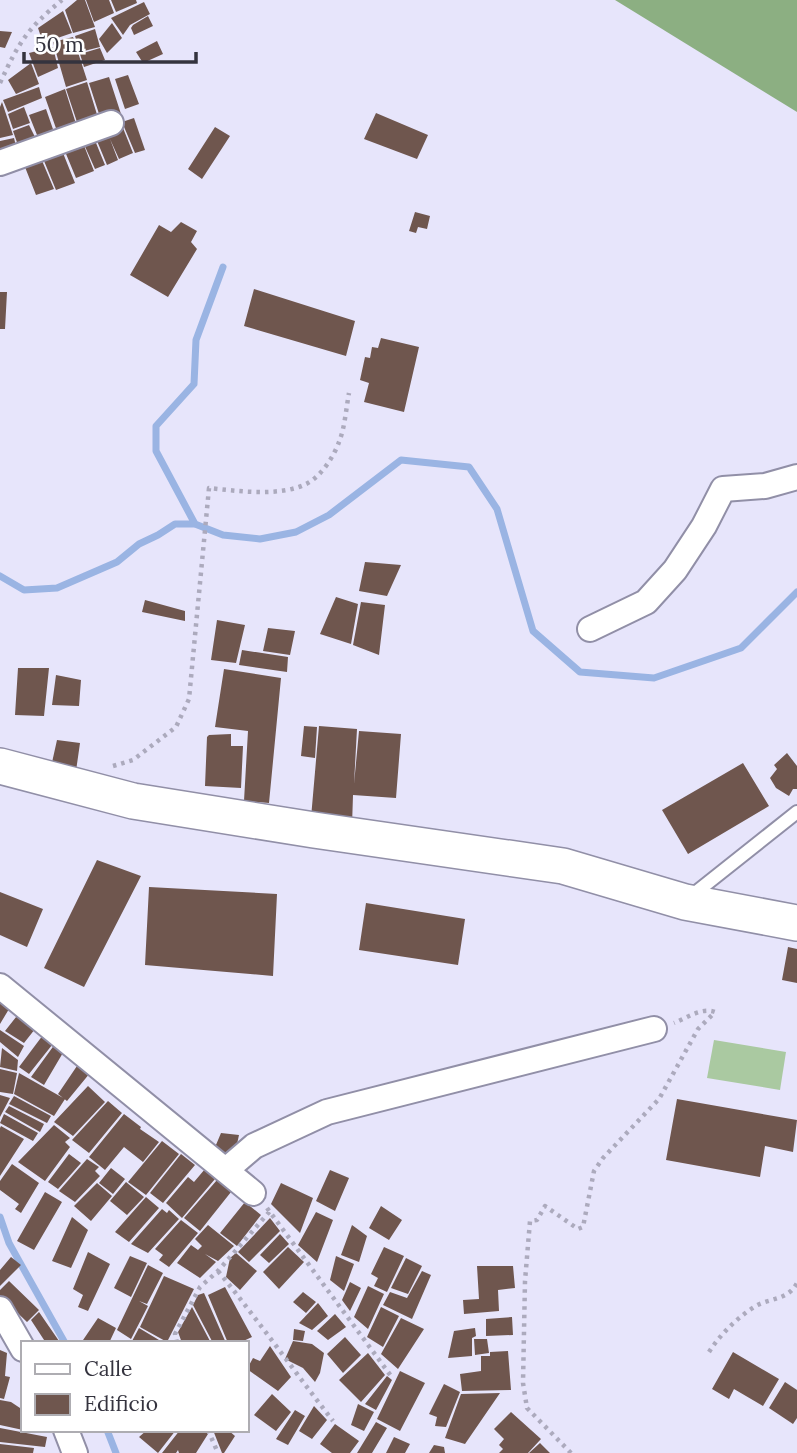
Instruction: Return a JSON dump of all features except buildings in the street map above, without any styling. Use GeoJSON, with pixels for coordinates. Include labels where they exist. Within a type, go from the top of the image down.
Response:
{"type":"FeatureCollection","features":[{"type":"Feature","properties":{"kind":"street"},"geometry":{"type":"LineString","coordinates":[[0,163],[111,123]]}},
{"type":"Feature","properties":{"kind":"street"},"geometry":{"type":"LineString","coordinates":[[590,629],[646,602],[675,570],[704,526],[723,489],[765,486],[797,477]]}},
{"type":"Feature","properties":{"kind":"street"},"geometry":{"type":"LineString","coordinates":[[0,766],[133,801],[563,866],[685,902],[797,923]]}},
{"type":"Feature","properties":{"kind":"street"},"geometry":{"type":"LineString","coordinates":[[0,986],[226,1170],[261,1202]]}},
{"type":"Feature","properties":{"kind":"street"},"geometry":{"type":"LineString","coordinates":[[226,1170],[254,1146],[327,1112],[654,1029]]}},
{"type":"Feature","properties":{"kind":"street"},"geometry":{"type":"LineString","coordinates":[[0,1309],[21,1346]]}},
{"type":"Feature","properties":{"kind":"street"},"geometry":{"type":"LineString","coordinates":[[67,1432],[75,1453]]}},
{"type":"Feature","properties":{"kind":"lane"},"geometry":{"type":"LineString","coordinates":[[685,902],[797,812]]}},
{"type":"Feature","properties":{"kind":"path"},"geometry":{"type":"LineString","coordinates":[[0,83],[17,46],[35,22],[62,0]]}},
{"type":"Feature","properties":{"kind":"path"},"geometry":{"type":"LineString","coordinates":[[109,767],[133,760],[176,727],[189,699],[209,488],[252,492],[307,484],[325,468],[339,442],[349,393]]}},
{"type":"Feature","properties":{"kind":"path"},"geometry":{"type":"LineString","coordinates":[[571,1453],[527,1408],[523,1383],[525,1281],[530,1221],[537,1220],[545,1206],[578,1229],[583,1227],[594,1171],[659,1099],[698,1029],[715,1012],[699,1012],[654,1029]]}},
{"type":"Feature","properties":{"kind":"path"},"geometry":{"type":"LineString","coordinates":[[176,1341],[174,1334],[201,1287],[218,1271],[261,1202],[391,1376]]}},
{"type":"Feature","properties":{"kind":"path"},"geometry":{"type":"LineString","coordinates":[[218,1271],[260,1322],[332,1421]]}},
{"type":"Feature","properties":{"kind":"path"},"geometry":{"type":"LineString","coordinates":[[709,1352],[719,1336],[752,1308],[791,1293],[797,1283]]}},
{"type":"Feature","properties":{"kind":"path"},"geometry":{"type":"LineString","coordinates":[[209,1432],[218,1453]]}},
{"type":"Feature","properties":{"kind":"green space"},"geometry":{"type":"Polygon","coordinates":[[[615,0],[797,0],[797,112],[615,0]]]}},
{"type":"Feature","properties":{"kind":"green space"},"geometry":{"type":"Polygon","coordinates":[[[714,1040],[786,1052],[780,1090],[707,1078],[714,1040]]]}},
{"type":"Feature","properties":{"kind":"waterway"},"geometry":{"type":"LineString","coordinates":[[195,524],[156,451],[156,426],[194,384],[196,340],[223,267]]}},
{"type":"Feature","properties":{"kind":"waterway"},"geometry":{"type":"LineString","coordinates":[[0,576],[24,590],[57,588],[117,562],[139,544],[175,524],[195,524],[223,535],[260,539],[296,532],[329,515],[401,460],[469,467],[497,509],[533,631],[580,672],[654,678],[741,648],[797,592]]}},
{"type":"Feature","properties":{"kind":"waterway"},"geometry":{"type":"LineString","coordinates":[[0,1217],[9,1243],[64,1341]]}},
{"type":"Feature","properties":{"kind":"waterway"},"geometry":{"type":"LineString","coordinates":[[108,1432],[116,1453]]}}]}
